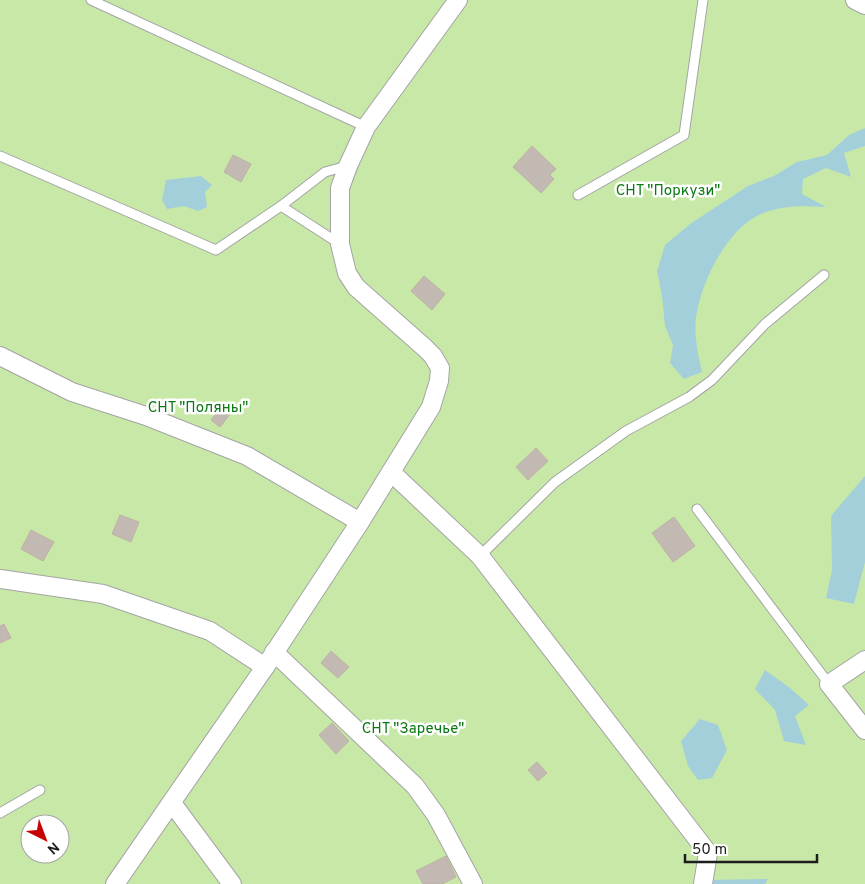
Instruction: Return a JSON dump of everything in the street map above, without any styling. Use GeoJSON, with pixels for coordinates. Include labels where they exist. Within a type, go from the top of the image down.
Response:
{"type":"FeatureCollection","features":[{"type":"Feature","properties":{"kind":"street"},"geometry":{"type":"LineString","coordinates":[[115,884],[270,660],[360,522],[431,407],[439,381],[440,368],[433,356],[356,287],[347,273],[340,244],[340,188],[366,127],[458,0]]}},
{"type":"Feature","properties":{"kind":"street"},"geometry":{"type":"LineString","coordinates":[[855,0],[865,5]]}},
{"type":"Feature","properties":{"kind":"street"},"geometry":{"type":"LineString","coordinates":[[0,356],[72,392],[146,416],[247,456],[360,522]]}},
{"type":"Feature","properties":{"kind":"street"},"geometry":{"type":"LineString","coordinates":[[391,472],[480,556],[708,853],[703,884]]}},
{"type":"Feature","properties":{"kind":"street"},"geometry":{"type":"LineString","coordinates":[[0,579],[103,594],[210,631],[270,660],[415,786],[436,815],[474,884]]}},
{"type":"Feature","properties":{"kind":"street"},"geometry":{"type":"LineString","coordinates":[[865,660],[829,684],[865,730]]}},
{"type":"Feature","properties":{"kind":"street"},"geometry":{"type":"LineString","coordinates":[[172,803],[232,884]]}},
{"type":"Feature","properties":{"kind":"lane"},"geometry":{"type":"LineString","coordinates":[[91,0],[366,127]]}},
{"type":"Feature","properties":{"kind":"lane"},"geometry":{"type":"LineString","coordinates":[[578,194],[684,135],[703,0]]}},
{"type":"Feature","properties":{"kind":"lane"},"geometry":{"type":"LineString","coordinates":[[0,156],[216,250],[282,206],[325,172],[348,166]]}},
{"type":"Feature","properties":{"kind":"lane"},"geometry":{"type":"LineString","coordinates":[[282,206],[340,244]]}},
{"type":"Feature","properties":{"kind":"lane"},"geometry":{"type":"LineString","coordinates":[[480,556],[555,482],[626,431],[689,397],[712,380],[766,324],[824,275]]}},
{"type":"Feature","properties":{"kind":"lane"},"geometry":{"type":"LineString","coordinates":[[697,508],[829,684]]}},
{"type":"Feature","properties":{"kind":"lane"},"geometry":{"type":"LineString","coordinates":[[0,813],[40,790]]}},
{"type":"Feature","properties":{"kind":"green space"},"geometry":{"type":"Polygon","coordinates":[[[0,0],[865,0],[865,884],[0,884],[0,0]]]}},
{"type":"Feature","properties":{"kind":"water"},"geometry":{"type":"Polygon","coordinates":[[[865,128],[865,146],[844,153],[851,177],[826,168],[803,179],[802,194],[826,207],[801,206],[769,211],[749,221],[737,231],[727,244],[709,274],[703,289],[696,318],[698,352],[702,372],[684,379],[670,363],[673,345],[665,326],[657,271],[665,245],[690,224],[748,186],[774,176],[797,162],[827,155],[849,135],[865,128]]]}},
{"type":"Feature","properties":{"kind":"water"},"geometry":{"type":"Polygon","coordinates":[[[201,176],[212,185],[205,192],[207,207],[198,211],[184,206],[167,209],[162,200],[166,180],[201,176]]]}},
{"type":"Feature","properties":{"kind":"water"},"geometry":{"type":"Polygon","coordinates":[[[865,476],[865,562],[854,604],[826,598],[832,570],[831,516],[865,476]]]}},
{"type":"Feature","properties":{"kind":"water"},"geometry":{"type":"Polygon","coordinates":[[[765,670],[809,705],[795,716],[806,745],[784,741],[775,710],[755,689],[765,670]]]}},
{"type":"Feature","properties":{"kind":"water"},"geometry":{"type":"Polygon","coordinates":[[[700,719],[718,725],[727,750],[712,778],[698,780],[688,766],[681,741],[700,719]]]}},
{"type":"Feature","properties":{"kind":"water"},"geometry":{"type":"Polygon","coordinates":[[[768,879],[765,884],[708,884],[706,880],[768,879]]]}},
{"type":"Feature","properties":{"kind":"building"},"geometry":{"type":"Polygon","coordinates":[[[532,146],[556,169],[550,175],[554,179],[541,193],[513,167],[532,146]]]}},
{"type":"Feature","properties":{"kind":"building"},"geometry":{"type":"Polygon","coordinates":[[[233,155],[251,164],[241,182],[224,172],[233,155]]]}},
{"type":"Feature","properties":{"kind":"building"},"geometry":{"type":"Polygon","coordinates":[[[424,276],[445,294],[432,310],[411,291],[424,276]]]}},
{"type":"Feature","properties":{"kind":"building"},"geometry":{"type":"Polygon","coordinates":[[[221,407],[230,414],[220,427],[211,420],[221,407]]]}},
{"type":"Feature","properties":{"kind":"building"},"geometry":{"type":"Polygon","coordinates":[[[536,448],[548,461],[528,480],[516,467],[536,448]]]}},
{"type":"Feature","properties":{"kind":"building"},"geometry":{"type":"Polygon","coordinates":[[[120,515],[139,522],[131,542],[112,534],[120,515]]]}},
{"type":"Feature","properties":{"kind":"building"},"geometry":{"type":"Polygon","coordinates":[[[674,517],[695,546],[673,562],[652,533],[674,517]]]}},
{"type":"Feature","properties":{"kind":"building"},"geometry":{"type":"Polygon","coordinates":[[[31,530],[54,542],[43,561],[21,549],[31,530]]]}},
{"type":"Feature","properties":{"kind":"building"},"geometry":{"type":"Polygon","coordinates":[[[4,624],[11,638],[0,643],[0,626],[4,624]]]}},
{"type":"Feature","properties":{"kind":"building"},"geometry":{"type":"Polygon","coordinates":[[[331,651],[349,667],[338,678],[321,663],[331,651]]]}},
{"type":"Feature","properties":{"kind":"building"},"geometry":{"type":"Polygon","coordinates":[[[332,723],[349,741],[336,754],[319,735],[332,723]]]}},
{"type":"Feature","properties":{"kind":"building"},"geometry":{"type":"Polygon","coordinates":[[[537,762],[547,773],[538,781],[528,770],[537,762]]]}},
{"type":"Feature","properties":{"kind":"building"},"geometry":{"type":"Polygon","coordinates":[[[446,856],[456,877],[442,884],[423,884],[416,871],[446,856]]]}},
{"type":"Feature","properties":{"kind":"park label","name":"СНТ \"Поркузи\""},"geometry":{"type":"Point","coordinates":[668,190]}},
{"type":"Feature","properties":{"kind":"park label","name":"СНТ \"Поляны\""},"geometry":{"type":"Point","coordinates":[198,407]}},
{"type":"Feature","properties":{"kind":"park label","name":"СНТ \"Заречье\""},"geometry":{"type":"Point","coordinates":[413,728]}}]}
